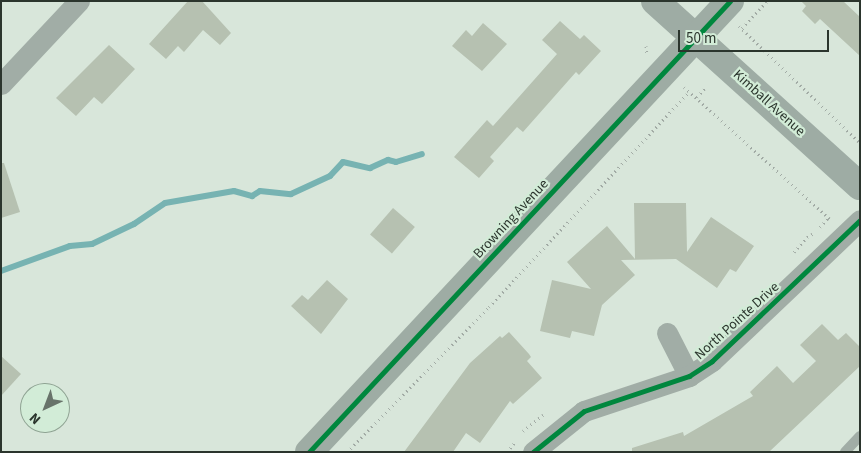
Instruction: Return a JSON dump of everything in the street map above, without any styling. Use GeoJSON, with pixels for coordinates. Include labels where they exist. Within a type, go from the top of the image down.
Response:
{"type":"FeatureCollection","features":[{"type":"Feature","properties":{"kind":"street"},"geometry":{"type":"LineString","coordinates":[[1,84],[80,1]]}},
{"type":"Feature","properties":{"kind":"street","name":"Kimball Avenue"},"geometry":{"type":"LineString","coordinates":[[655,1],[860,186]]}},
{"type":"Feature","properties":{"kind":"street","name":"Browning Avenue"},"geometry":{"type":"LineString","coordinates":[[309,452],[696,38],[737,19]]}},
{"type":"Feature","properties":{"kind":"street","name":"North Pointe Drive"},"geometry":{"type":"LineString","coordinates":[[533,452],[584,410],[688,376],[736,340],[853,227]]}},
{"type":"Feature","properties":{"kind":"street"},"geometry":{"type":"LineString","coordinates":[[667,333],[688,376]]}},
{"type":"Feature","properties":{"kind":"lane"},"geometry":{"type":"LineString","coordinates":[[845,452],[860,436]]}},
{"type":"Feature","properties":{"kind":"path"},"geometry":{"type":"LineString","coordinates":[[767,1],[737,19],[750,39],[860,143]]}},
{"type":"Feature","properties":{"kind":"path"},"geometry":{"type":"LineString","coordinates":[[745,45],[750,39]]}},
{"type":"Feature","properties":{"kind":"path"},"geometry":{"type":"LineString","coordinates":[[697,97],[706,87]]}},
{"type":"Feature","properties":{"kind":"path"},"geometry":{"type":"LineString","coordinates":[[684,88],[853,227]]}},
{"type":"Feature","properties":{"kind":"path"},"geometry":{"type":"LineString","coordinates":[[348,452],[489,307],[689,92]]}},
{"type":"Feature","properties":{"kind":"building"},"geometry":{"type":"Polygon","coordinates":[[[188,1],[202,1],[231,33],[220,45],[203,30],[184,52],[178,46],[166,59],[149,44],[188,1]]]}},
{"type":"Feature","properties":{"kind":"building"},"geometry":{"type":"Polygon","coordinates":[[[801,1],[843,1],[860,17],[860,56],[820,19],[815,24],[802,11],[806,6],[801,1]]]}},
{"type":"Feature","properties":{"kind":"building"},"geometry":{"type":"Polygon","coordinates":[[[560,21],[580,39],[584,35],[601,51],[579,75],[576,72],[523,132],[517,127],[490,157],[494,161],[479,178],[454,157],[487,120],[493,126],[557,54],[542,40],[560,21]]]}},
{"type":"Feature","properties":{"kind":"building"},"geometry":{"type":"Polygon","coordinates":[[[483,23],[507,44],[482,71],[452,46],[466,30],[472,36],[483,23]]]}},
{"type":"Feature","properties":{"kind":"building"},"geometry":{"type":"Polygon","coordinates":[[[109,45],[135,69],[102,104],[94,97],[76,116],[56,98],[109,45]]]}},
{"type":"Feature","properties":{"kind":"building"},"geometry":{"type":"Polygon","coordinates":[[[1,163],[4,163],[20,212],[1,218],[1,163]]]}},
{"type":"Feature","properties":{"kind":"building"},"geometry":{"type":"Polygon","coordinates":[[[634,203],[686,203],[687,252],[711,217],[754,246],[736,272],[730,269],[717,288],[676,259],[621,260],[635,275],[602,305],[594,336],[572,331],[570,338],[540,331],[552,280],[591,289],[567,262],[607,226],[635,259],[634,203]]]}},
{"type":"Feature","properties":{"kind":"building"},"geometry":{"type":"Polygon","coordinates":[[[393,208],[415,227],[392,253],[370,234],[393,208]]]}},
{"type":"Feature","properties":{"kind":"building"},"geometry":{"type":"Polygon","coordinates":[[[327,280],[348,299],[321,334],[291,306],[302,295],[308,300],[327,280]]]}},
{"type":"Feature","properties":{"kind":"building"},"geometry":{"type":"Polygon","coordinates":[[[822,324],[838,340],[846,333],[860,347],[860,366],[769,452],[632,452],[632,448],[683,432],[684,436],[753,396],[750,392],[777,366],[793,383],[816,361],[800,345],[822,324]]]}},
{"type":"Feature","properties":{"kind":"building"},"geometry":{"type":"Polygon","coordinates":[[[509,332],[529,354],[531,357],[527,361],[542,378],[513,404],[510,401],[480,443],[466,433],[453,452],[404,452],[470,363],[500,336],[502,338],[509,332]]]}},
{"type":"Feature","properties":{"kind":"building"},"geometry":{"type":"Polygon","coordinates":[[[1,356],[21,374],[1,396],[1,356]]]}},
{"type":"Feature","properties":{"kind":"waterway"},"geometry":{"type":"LineString","coordinates":[[1,271],[70,246],[92,244],[134,224],[165,203],[234,191],[252,196],[260,191],[291,194],[330,176],[343,162],[370,168],[388,160],[396,162],[422,154]]}},
{"type":"Feature","properties":{"kind":"cycle path"},"geometry":{"type":"LineString","coordinates":[[309,452],[730,1]]}},
{"type":"Feature","properties":{"kind":"cycle path"},"geometry":{"type":"LineString","coordinates":[[533,452],[584,411],[689,376],[712,361],[860,220]]}}]}
